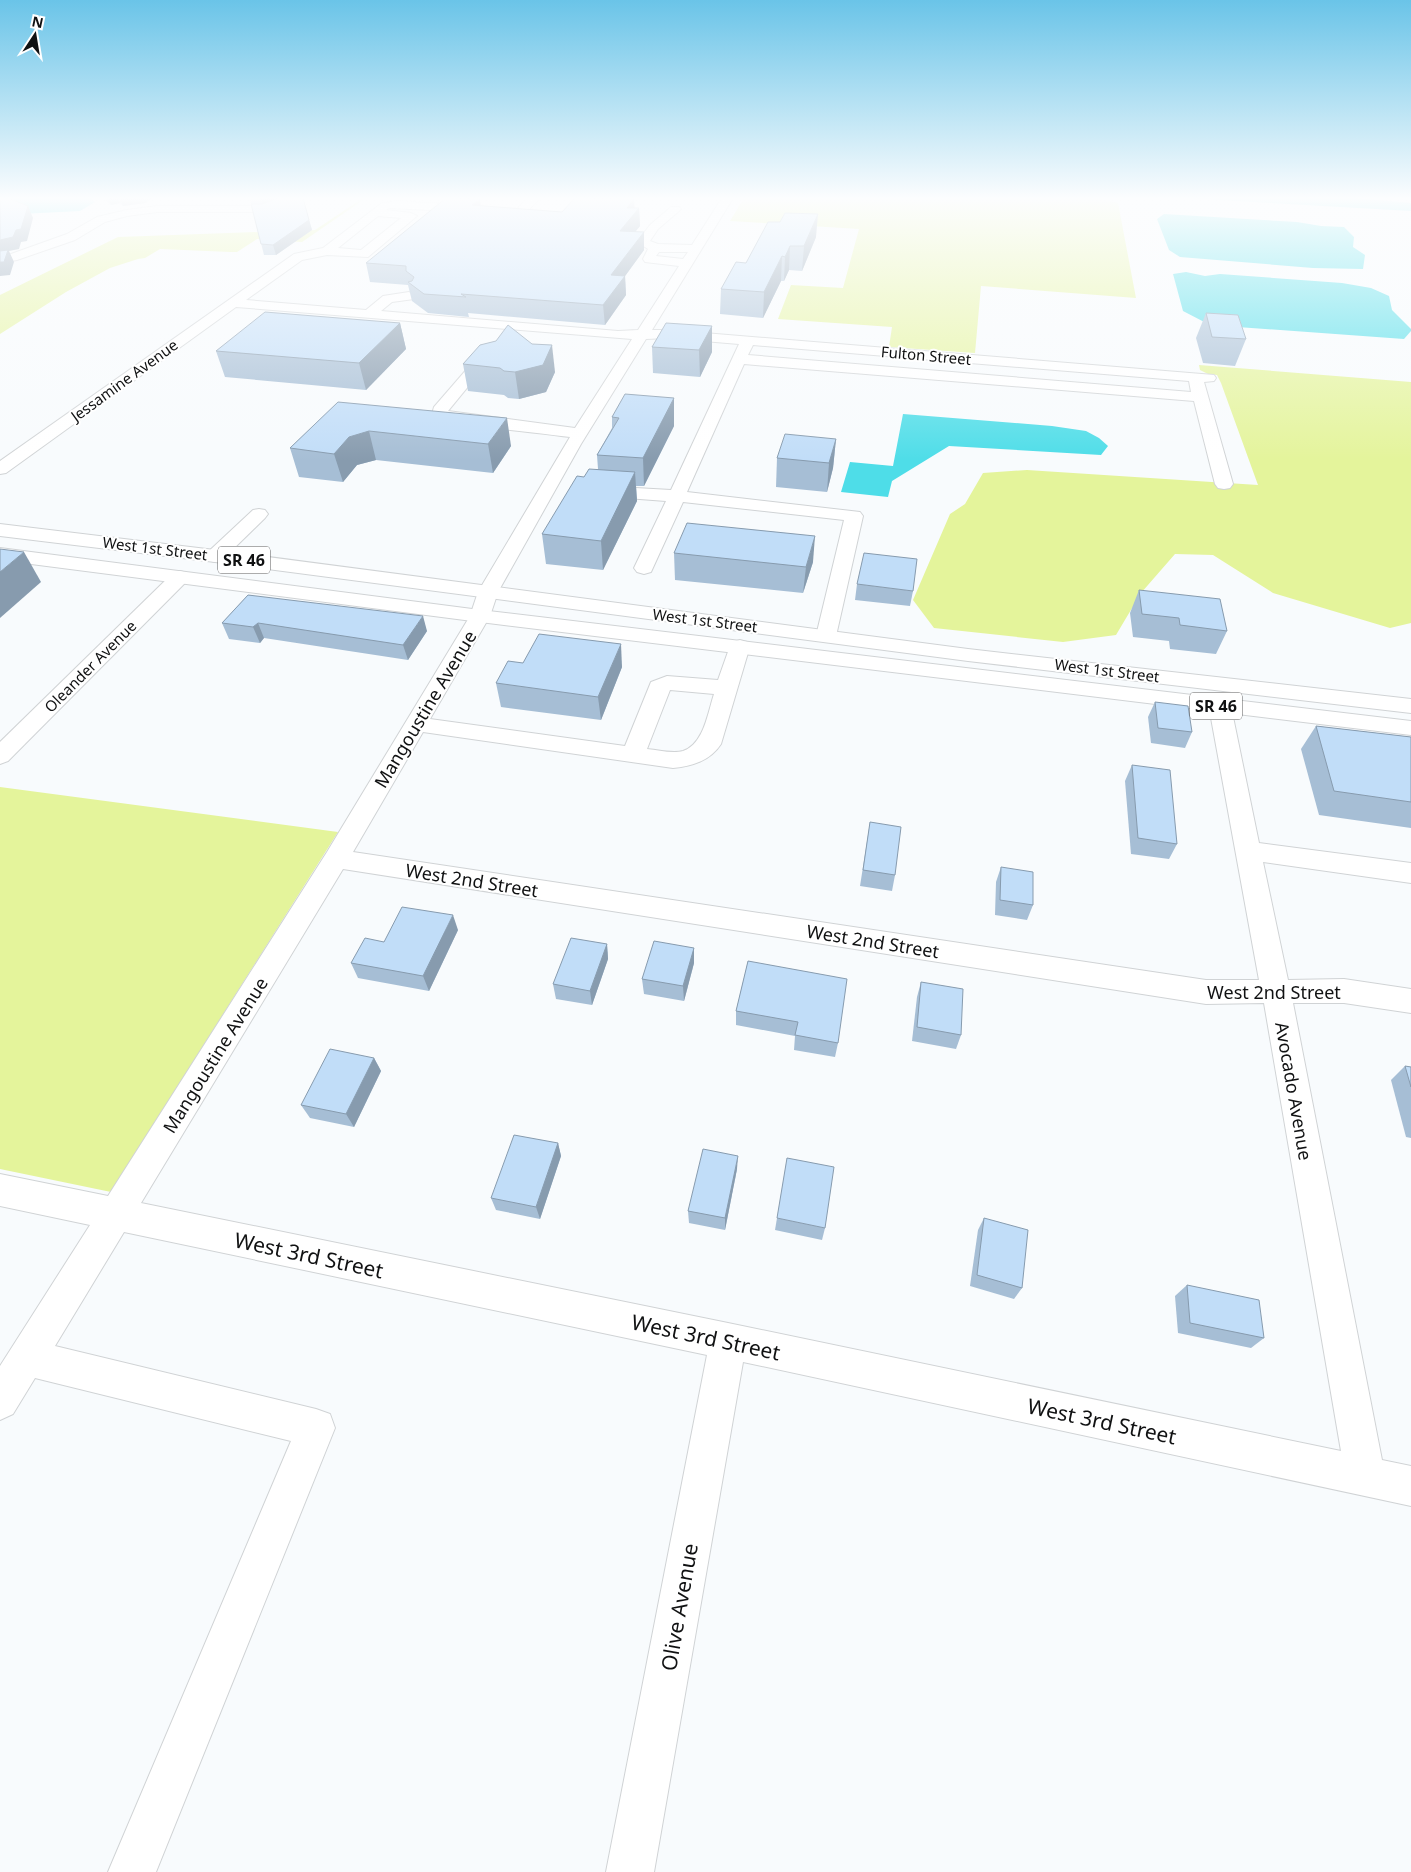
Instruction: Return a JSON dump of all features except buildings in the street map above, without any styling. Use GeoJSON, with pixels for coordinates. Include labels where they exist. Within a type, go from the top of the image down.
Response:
{"type":"FeatureCollection","features":[{"type":"Feature","properties":{"kind":"street","name":"Jessamine Avenue"},"geometry":{"type":"LineString","coordinates":[[0,469],[257,285]]}},
{"type":"Feature","properties":{"kind":"street","name":"Mangoustine Avenue"},"geometry":{"type":"LineString","coordinates":[[0,1401],[336,859],[416,724],[580,433],[673,285]]}},
{"type":"Feature","properties":{"kind":"street"},"geometry":{"type":"LineString","coordinates":[[368,315],[388,299],[409,296]]}},
{"type":"Feature","properties":{"kind":"street","name":"Fulton Street"},"geometry":{"type":"LineString","coordinates":[[231,303],[618,336],[668,334],[1202,378],[1200,397]]}},
{"type":"Feature","properties":{"kind":"street"},"geometry":{"type":"LineString","coordinates":[[412,318],[423,307]]}},
{"type":"Feature","properties":{"kind":"street"},"geometry":{"type":"LineString","coordinates":[[644,568],[748,340]]}},
{"type":"Feature","properties":{"kind":"street"},"geometry":{"type":"LineString","coordinates":[[493,348],[446,402],[440,410],[440,414],[465,419],[580,433]]}},
{"type":"Feature","properties":{"kind":"street"},"geometry":{"type":"LineString","coordinates":[[740,359],[1200,397],[1224,484]]}},
{"type":"Feature","properties":{"kind":"street"},"geometry":{"type":"LineString","coordinates":[[549,487],[676,496],[854,516],[826,636]]}},
{"type":"Feature","properties":{"kind":"street"},"geometry":{"type":"LineString","coordinates":[[214,556],[259,514]]}},
{"type":"Feature","properties":{"kind":"street","name":"West 1st Street"},"geometry":{"type":"LineString","coordinates":[[6,531],[214,556],[484,604],[740,646],[1220,707],[1411,728]]}},
{"type":"Feature","properties":{"kind":"street","name":"West 1st Street"},"geometry":{"type":"LineString","coordinates":[[0,554],[180,577],[826,636],[1411,706]]}},
{"type":"Feature","properties":{"kind":"street","name":"Oleander Avenue"},"geometry":{"type":"LineString","coordinates":[[0,756],[180,577]]}},
{"type":"Feature","properties":{"kind":"street"},"geometry":{"type":"LineString","coordinates":[[416,724],[674,760],[690,758],[709,744],[740,646]]}},
{"type":"Feature","properties":{"kind":"street"},"geometry":{"type":"LineString","coordinates":[[633,754],[659,687],[668,683],[726,688]]}},
{"type":"Feature","properties":{"kind":"street"},"geometry":{"type":"LineString","coordinates":[[1220,707],[1258,697],[1308,703],[1332,696]]}},
{"type":"Feature","properties":{"kind":"street","name":"Avocado Avenue"},"geometry":{"type":"LineString","coordinates":[[1220,707],[1276,992],[1365,1476]]}},
{"type":"Feature","properties":{"kind":"street"},"geometry":{"type":"LineString","coordinates":[[1248,851],[1411,872]]}},
{"type":"Feature","properties":{"kind":"street","name":"West 2nd Street"},"geometry":{"type":"LineString","coordinates":[[336,859],[1206,992],[1344,991],[1411,1001]]}},
{"type":"Feature","properties":{"kind":"street","name":"West 3rd Street"},"geometry":{"type":"LineString","coordinates":[[0,1190],[728,1341],[1411,1486]]}},
{"type":"Feature","properties":{"kind":"street","name":"Olive Avenue"},"geometry":{"type":"LineString","coordinates":[[630,1872],[728,1341]]}},
{"type":"Feature","properties":{"kind":"street"},"geometry":{"type":"LineString","coordinates":[[26,1358],[316,1428],[132,1872]]}},
{"type":"Feature","properties":{"kind":"green space"},"geometry":{"type":"Polygon","coordinates":[[[20,285],[78,285],[0,334],[0,295],[20,285]]]}},
{"type":"Feature","properties":{"kind":"green space"},"geometry":{"type":"Polygon","coordinates":[[[791,285],[843,288],[844,285],[1134,285],[1136,298],[981,286],[975,353],[889,347],[892,327],[778,319],[791,285]]]}},
{"type":"Feature","properties":{"kind":"green space"},"geometry":{"type":"Polygon","coordinates":[[[1199,365],[1411,382],[1411,623],[1390,628],[1273,593],[1213,555],[1175,554],[1141,593],[1116,635],[1063,642],[934,628],[913,600],[950,514],[965,504],[983,473],[1027,470],[1258,485],[1221,383],[1217,375],[1208,374],[1200,370],[1199,365]]]}},
{"type":"Feature","properties":{"kind":"green space"},"geometry":{"type":"Polygon","coordinates":[[[0,787],[338,832],[111,1192],[0,1169],[0,787]]]}},
{"type":"Feature","properties":{"kind":"water"},"geometry":{"type":"Polygon","coordinates":[[[1176,285],[1356,285],[1371,288],[1389,296],[1392,310],[1411,331],[1404,339],[1210,325],[1183,311],[1176,285]]]}},
{"type":"Feature","properties":{"kind":"water"},"geometry":{"type":"Polygon","coordinates":[[[903,414],[1052,426],[1086,431],[1099,438],[1108,446],[1101,455],[949,446],[892,481],[888,497],[841,492],[850,462],[893,466],[903,414]]]}}]}
